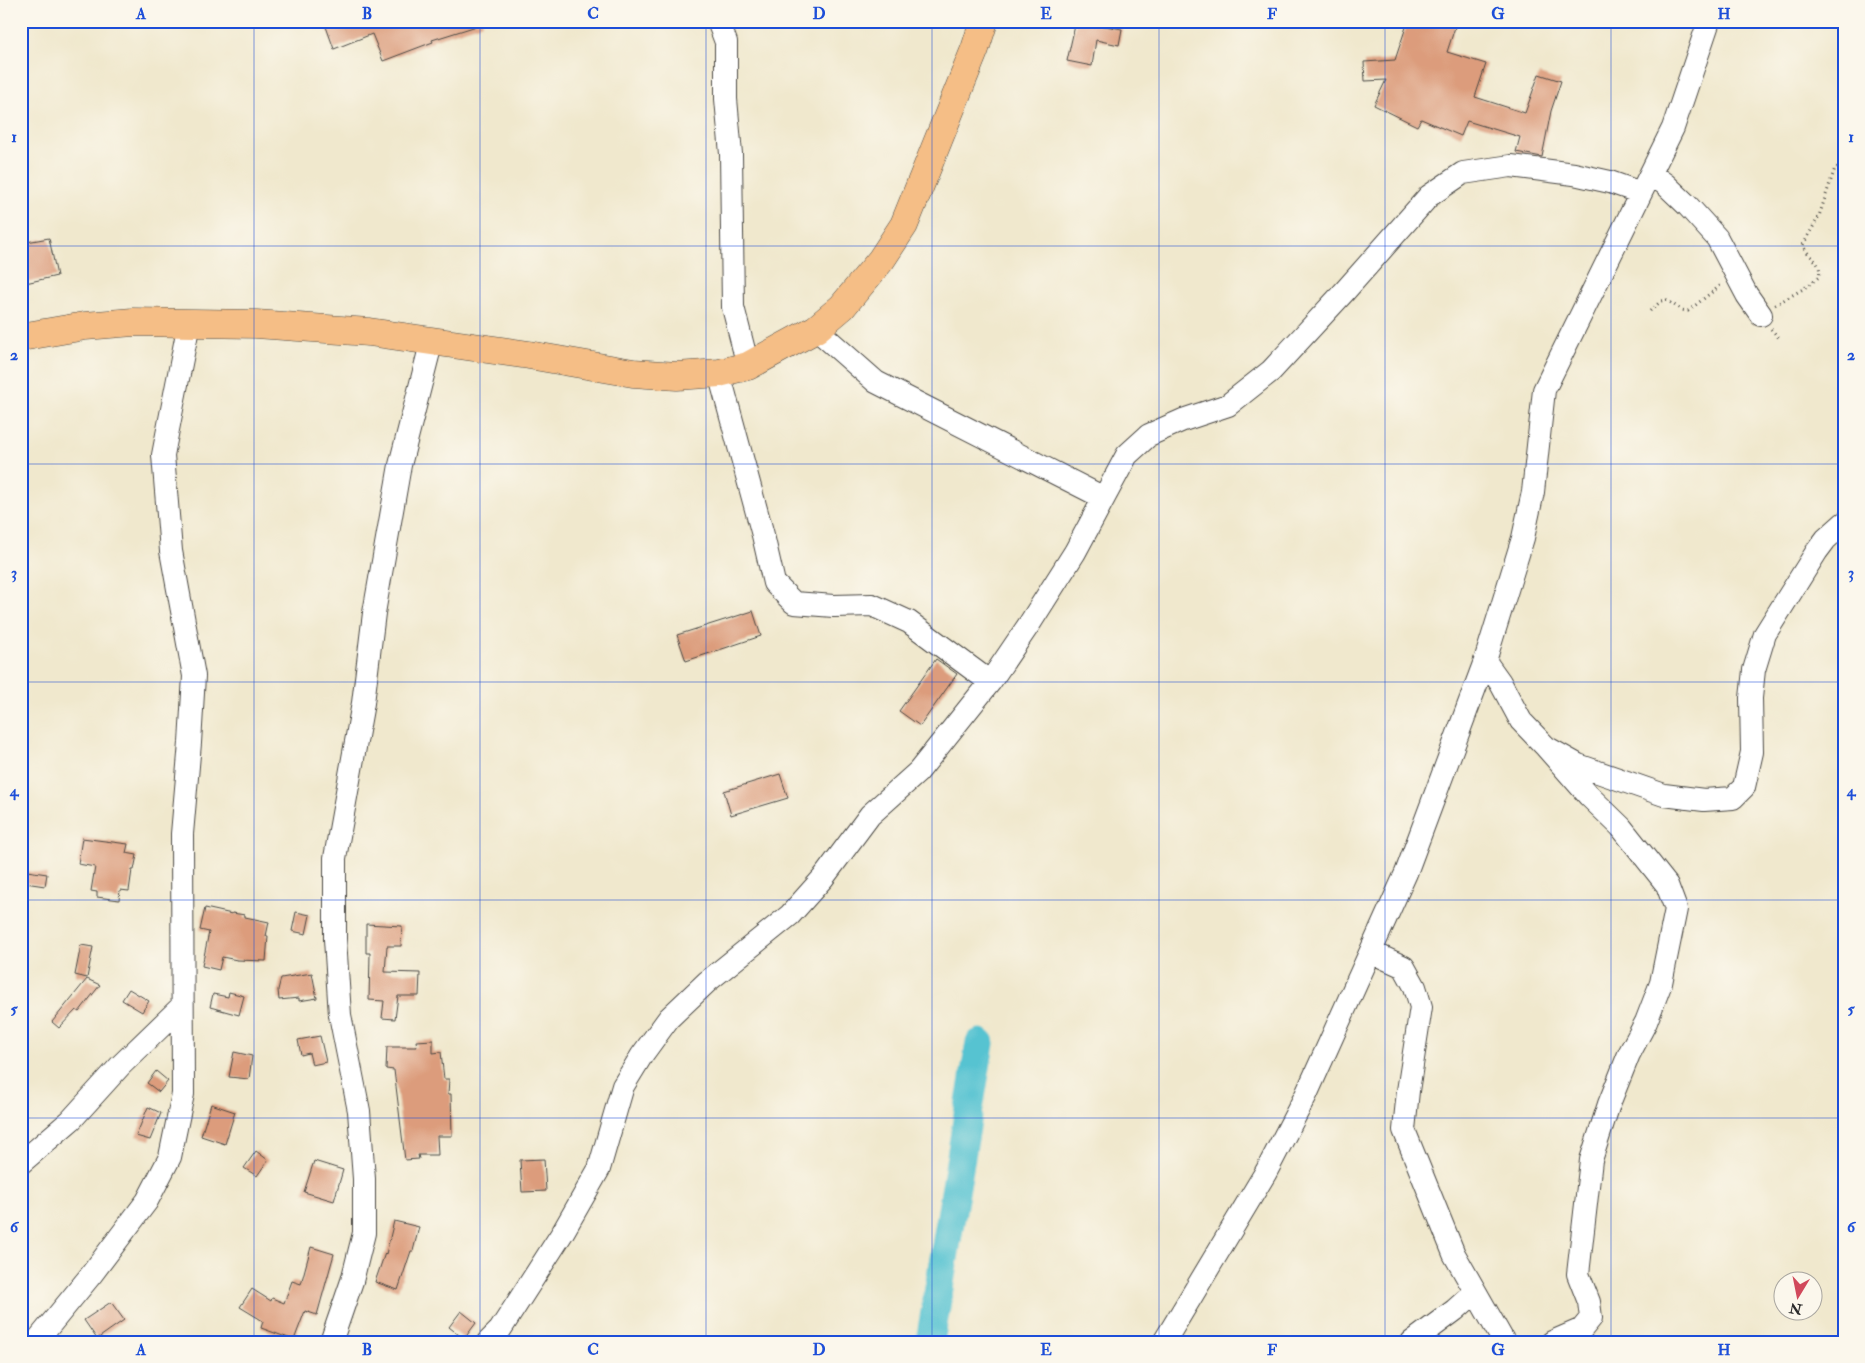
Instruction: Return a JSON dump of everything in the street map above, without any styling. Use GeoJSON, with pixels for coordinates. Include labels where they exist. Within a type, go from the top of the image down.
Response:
{"type":"FeatureCollection","features":[{"type":"Feature","properties":{"kind":"main road"},"geometry":{"type":"LineString","coordinates":[[21,337],[85,326],[133,322],[319,327],[432,340],[634,373],[677,376],[719,374],[748,366],[816,329],[842,307],[882,260],[904,225],[975,49],[984,21]]}},
{"type":"Feature","properties":{"kind":"street"},"geometry":{"type":"LineString","coordinates":[[718,21],[726,42],[726,99],[731,154],[734,307],[748,366]]}},
{"type":"Feature","properties":{"kind":"street"},"geometry":{"type":"LineString","coordinates":[[1164,1342],[1266,1172],[1306,1094],[1406,873],[1485,661],[1523,538],[1533,492],[1544,390],[1673,128],[1709,21]]}},
{"type":"Feature","properties":{"kind":"street"},"geometry":{"type":"LineString","coordinates":[[488,1342],[500,1330],[563,1232],[599,1169],[623,1086],[642,1055],[669,1018],[708,981],[790,915],[823,878],[870,815],[918,772],[990,682],[1030,623],[1074,552],[1127,455],[1149,435],[1184,420],[1228,405],[1271,370],[1344,292],[1429,196],[1463,172],[1511,166],[1574,174],[1610,182],[1665,184],[1717,238],[1747,295],[1761,315]]}},
{"type":"Feature","properties":{"kind":"street"},"geometry":{"type":"LineString","coordinates":[[36,1342],[91,1275],[147,1201],[170,1157],[184,1094],[182,834],[194,676],[171,551],[163,455],[189,323]]}},
{"type":"Feature","properties":{"kind":"street"},"geometry":{"type":"LineString","coordinates":[[816,329],[876,382],[1104,498]]}},
{"type":"Feature","properties":{"kind":"street"},"geometry":{"type":"LineString","coordinates":[[331,1342],[352,1281],[364,1234],[364,1178],[359,1111],[340,1015],[335,939],[335,858],[362,712],[374,613],[400,465],[432,340]]}},
{"type":"Feature","properties":{"kind":"street"},"geometry":{"type":"LineString","coordinates":[[719,374],[763,535],[774,583],[794,603],[834,606],[872,605],[909,622],[990,682]]}},
{"type":"Feature","properties":{"kind":"street"},"geometry":{"type":"LineString","coordinates":[[1546,747],[1578,765],[1664,795],[1704,800],[1733,798],[1744,787],[1752,752],[1751,698],[1754,670],[1765,634],[1817,551],[1826,539],[1844,523]]}},
{"type":"Feature","properties":{"kind":"street"},"geometry":{"type":"LineString","coordinates":[[1485,661],[1500,682],[1521,721],[1589,796],[1621,827],[1667,885],[1676,909],[1661,983],[1646,1022],[1629,1054],[1609,1104],[1591,1160],[1578,1274],[1588,1302],[1591,1318],[1582,1329],[1552,1342]]}},
{"type":"Feature","properties":{"kind":"street"},"geometry":{"type":"LineString","coordinates":[[1371,952],[1404,967],[1415,987],[1421,1007],[1404,1130],[1454,1254],[1504,1342]]}},
{"type":"Feature","properties":{"kind":"street"},"geometry":{"type":"LineString","coordinates":[[21,1163],[70,1120],[120,1066],[182,1006]]}},
{"type":"Feature","properties":{"kind":"street"},"geometry":{"type":"LineString","coordinates":[[1412,1342],[1455,1310],[1475,1292]]}},
{"type":"Feature","properties":{"kind":"path"},"geometry":{"type":"LineString","coordinates":[[1761,315],[1819,277],[1820,267],[1818,263],[1805,251],[1803,246],[1819,216],[1836,168],[1840,164],[1844,165]]}},
{"type":"Feature","properties":{"kind":"path"},"geometry":{"type":"LineString","coordinates":[[1650,311],[1661,301],[1667,300],[1681,310],[1688,311],[1736,274]]}},
{"type":"Feature","properties":{"kind":"building"},"geometry":{"type":"Polygon","coordinates":[[[324,21],[482,21],[483,24],[432,40],[433,42],[383,61],[372,34],[334,49],[324,21]]]}},
{"type":"Feature","properties":{"kind":"building"},"geometry":{"type":"Polygon","coordinates":[[[1076,21],[1122,29],[1119,45],[1096,40],[1092,66],[1067,61],[1076,21]]]}},
{"type":"Feature","properties":{"kind":"building"},"geometry":{"type":"Polygon","coordinates":[[[1408,21],[1457,21],[1447,52],[1486,64],[1475,97],[1525,113],[1539,74],[1561,81],[1551,111],[1542,157],[1516,152],[1520,137],[1467,121],[1461,136],[1421,119],[1417,126],[1374,105],[1386,80],[1365,81],[1364,62],[1395,60],[1408,21]]]}},
{"type":"Feature","properties":{"kind":"building"},"geometry":{"type":"Polygon","coordinates":[[[49,238],[57,276],[21,284],[21,243],[49,238]]]}},
{"type":"Feature","properties":{"kind":"building"},"geometry":{"type":"Polygon","coordinates":[[[753,611],[761,636],[686,661],[677,635],[753,611]]]}},
{"type":"Feature","properties":{"kind":"building"},"geometry":{"type":"Polygon","coordinates":[[[936,659],[957,674],[920,726],[899,711],[936,659]]]}},
{"type":"Feature","properties":{"kind":"building"},"geometry":{"type":"Polygon","coordinates":[[[780,774],[788,798],[731,815],[724,791],[780,774]]]}},
{"type":"Feature","properties":{"kind":"building"},"geometry":{"type":"Polygon","coordinates":[[[82,838],[128,844],[126,853],[137,855],[134,870],[132,870],[129,891],[120,890],[119,900],[97,897],[97,892],[91,891],[95,867],[78,864],[82,838]]]}},
{"type":"Feature","properties":{"kind":"building"},"geometry":{"type":"Polygon","coordinates":[[[27,871],[47,874],[45,886],[25,883],[27,871]]]}},
{"type":"Feature","properties":{"kind":"building"},"geometry":{"type":"Polygon","coordinates":[[[205,908],[245,915],[245,917],[269,922],[266,936],[268,936],[266,961],[237,960],[222,957],[219,970],[202,966],[209,932],[200,930],[205,908]]]}},
{"type":"Feature","properties":{"kind":"building"},"geometry":{"type":"Polygon","coordinates":[[[296,912],[310,915],[306,934],[292,931],[296,912]]]}},
{"type":"Feature","properties":{"kind":"building"},"geometry":{"type":"Polygon","coordinates":[[[366,924],[402,926],[401,946],[387,946],[385,972],[420,973],[419,996],[398,996],[395,1019],[382,1018],[384,1001],[369,1000],[370,953],[366,953],[366,924]]]}},
{"type":"Feature","properties":{"kind":"building"},"geometry":{"type":"Polygon","coordinates":[[[81,945],[93,947],[87,978],[75,975],[81,945]]]}},
{"type":"Feature","properties":{"kind":"building"},"geometry":{"type":"Polygon","coordinates":[[[312,973],[317,998],[299,1001],[299,998],[279,1000],[278,990],[281,978],[312,973]]]}},
{"type":"Feature","properties":{"kind":"building"},"geometry":{"type":"Polygon","coordinates":[[[87,979],[100,985],[79,1012],[76,1010],[59,1028],[52,1022],[87,979]]]}},
{"type":"Feature","properties":{"kind":"building"},"geometry":{"type":"Polygon","coordinates":[[[129,989],[149,1001],[142,1012],[122,1000],[129,989]]]}},
{"type":"Feature","properties":{"kind":"building"},"geometry":{"type":"Polygon","coordinates":[[[229,992],[244,996],[239,1015],[210,1007],[213,994],[228,997],[229,992]]]}},
{"type":"Feature","properties":{"kind":"building"},"geometry":{"type":"Polygon","coordinates":[[[320,1036],[326,1062],[312,1065],[309,1053],[301,1055],[298,1040],[320,1036]]]}},
{"type":"Feature","properties":{"kind":"building"},"geometry":{"type":"Polygon","coordinates":[[[433,1040],[433,1053],[441,1052],[444,1079],[449,1079],[448,1094],[451,1094],[452,1136],[437,1136],[438,1155],[418,1155],[419,1159],[405,1160],[394,1070],[386,1069],[387,1047],[417,1047],[416,1041],[433,1040]]]}},
{"type":"Feature","properties":{"kind":"building"},"geometry":{"type":"Polygon","coordinates":[[[234,1052],[252,1056],[249,1079],[229,1077],[234,1052]]]}},
{"type":"Feature","properties":{"kind":"building"},"geometry":{"type":"Polygon","coordinates":[[[156,1071],[168,1081],[159,1092],[147,1083],[156,1071]]]}},
{"type":"Feature","properties":{"kind":"building"},"geometry":{"type":"Polygon","coordinates":[[[211,1104],[235,1112],[225,1144],[201,1136],[211,1104]]]}},
{"type":"Feature","properties":{"kind":"building"},"geometry":{"type":"Polygon","coordinates":[[[148,1107],[161,1113],[150,1140],[136,1136],[148,1107]]]}},
{"type":"Feature","properties":{"kind":"building"},"geometry":{"type":"Polygon","coordinates":[[[256,1151],[268,1160],[257,1176],[244,1168],[256,1151]]]}},
{"type":"Feature","properties":{"kind":"building"},"geometry":{"type":"Polygon","coordinates":[[[544,1159],[546,1191],[522,1192],[520,1160],[544,1159]]]}},
{"type":"Feature","properties":{"kind":"building"},"geometry":{"type":"Polygon","coordinates":[[[314,1161],[343,1170],[334,1201],[304,1192],[314,1161]]]}},
{"type":"Feature","properties":{"kind":"building"},"geometry":{"type":"Polygon","coordinates":[[[394,1221],[419,1227],[413,1251],[411,1251],[398,1290],[375,1282],[386,1254],[394,1221]]]}},
{"type":"Feature","properties":{"kind":"building"},"geometry":{"type":"Polygon","coordinates":[[[311,1247],[334,1254],[317,1315],[305,1311],[294,1340],[261,1328],[263,1321],[240,1307],[252,1289],[271,1301],[272,1298],[284,1303],[292,1281],[301,1284],[311,1247]]]}},
{"type":"Feature","properties":{"kind":"building"},"geometry":{"type":"Polygon","coordinates":[[[111,1302],[124,1320],[97,1339],[84,1320],[111,1302]]]}},
{"type":"Feature","properties":{"kind":"building"},"geometry":{"type":"Polygon","coordinates":[[[461,1311],[476,1323],[464,1339],[449,1327],[461,1311]]]}},
{"type":"Feature","properties":{"kind":"waterway"},"geometry":{"type":"LineString","coordinates":[[930,1342],[980,1043]]}}]}
